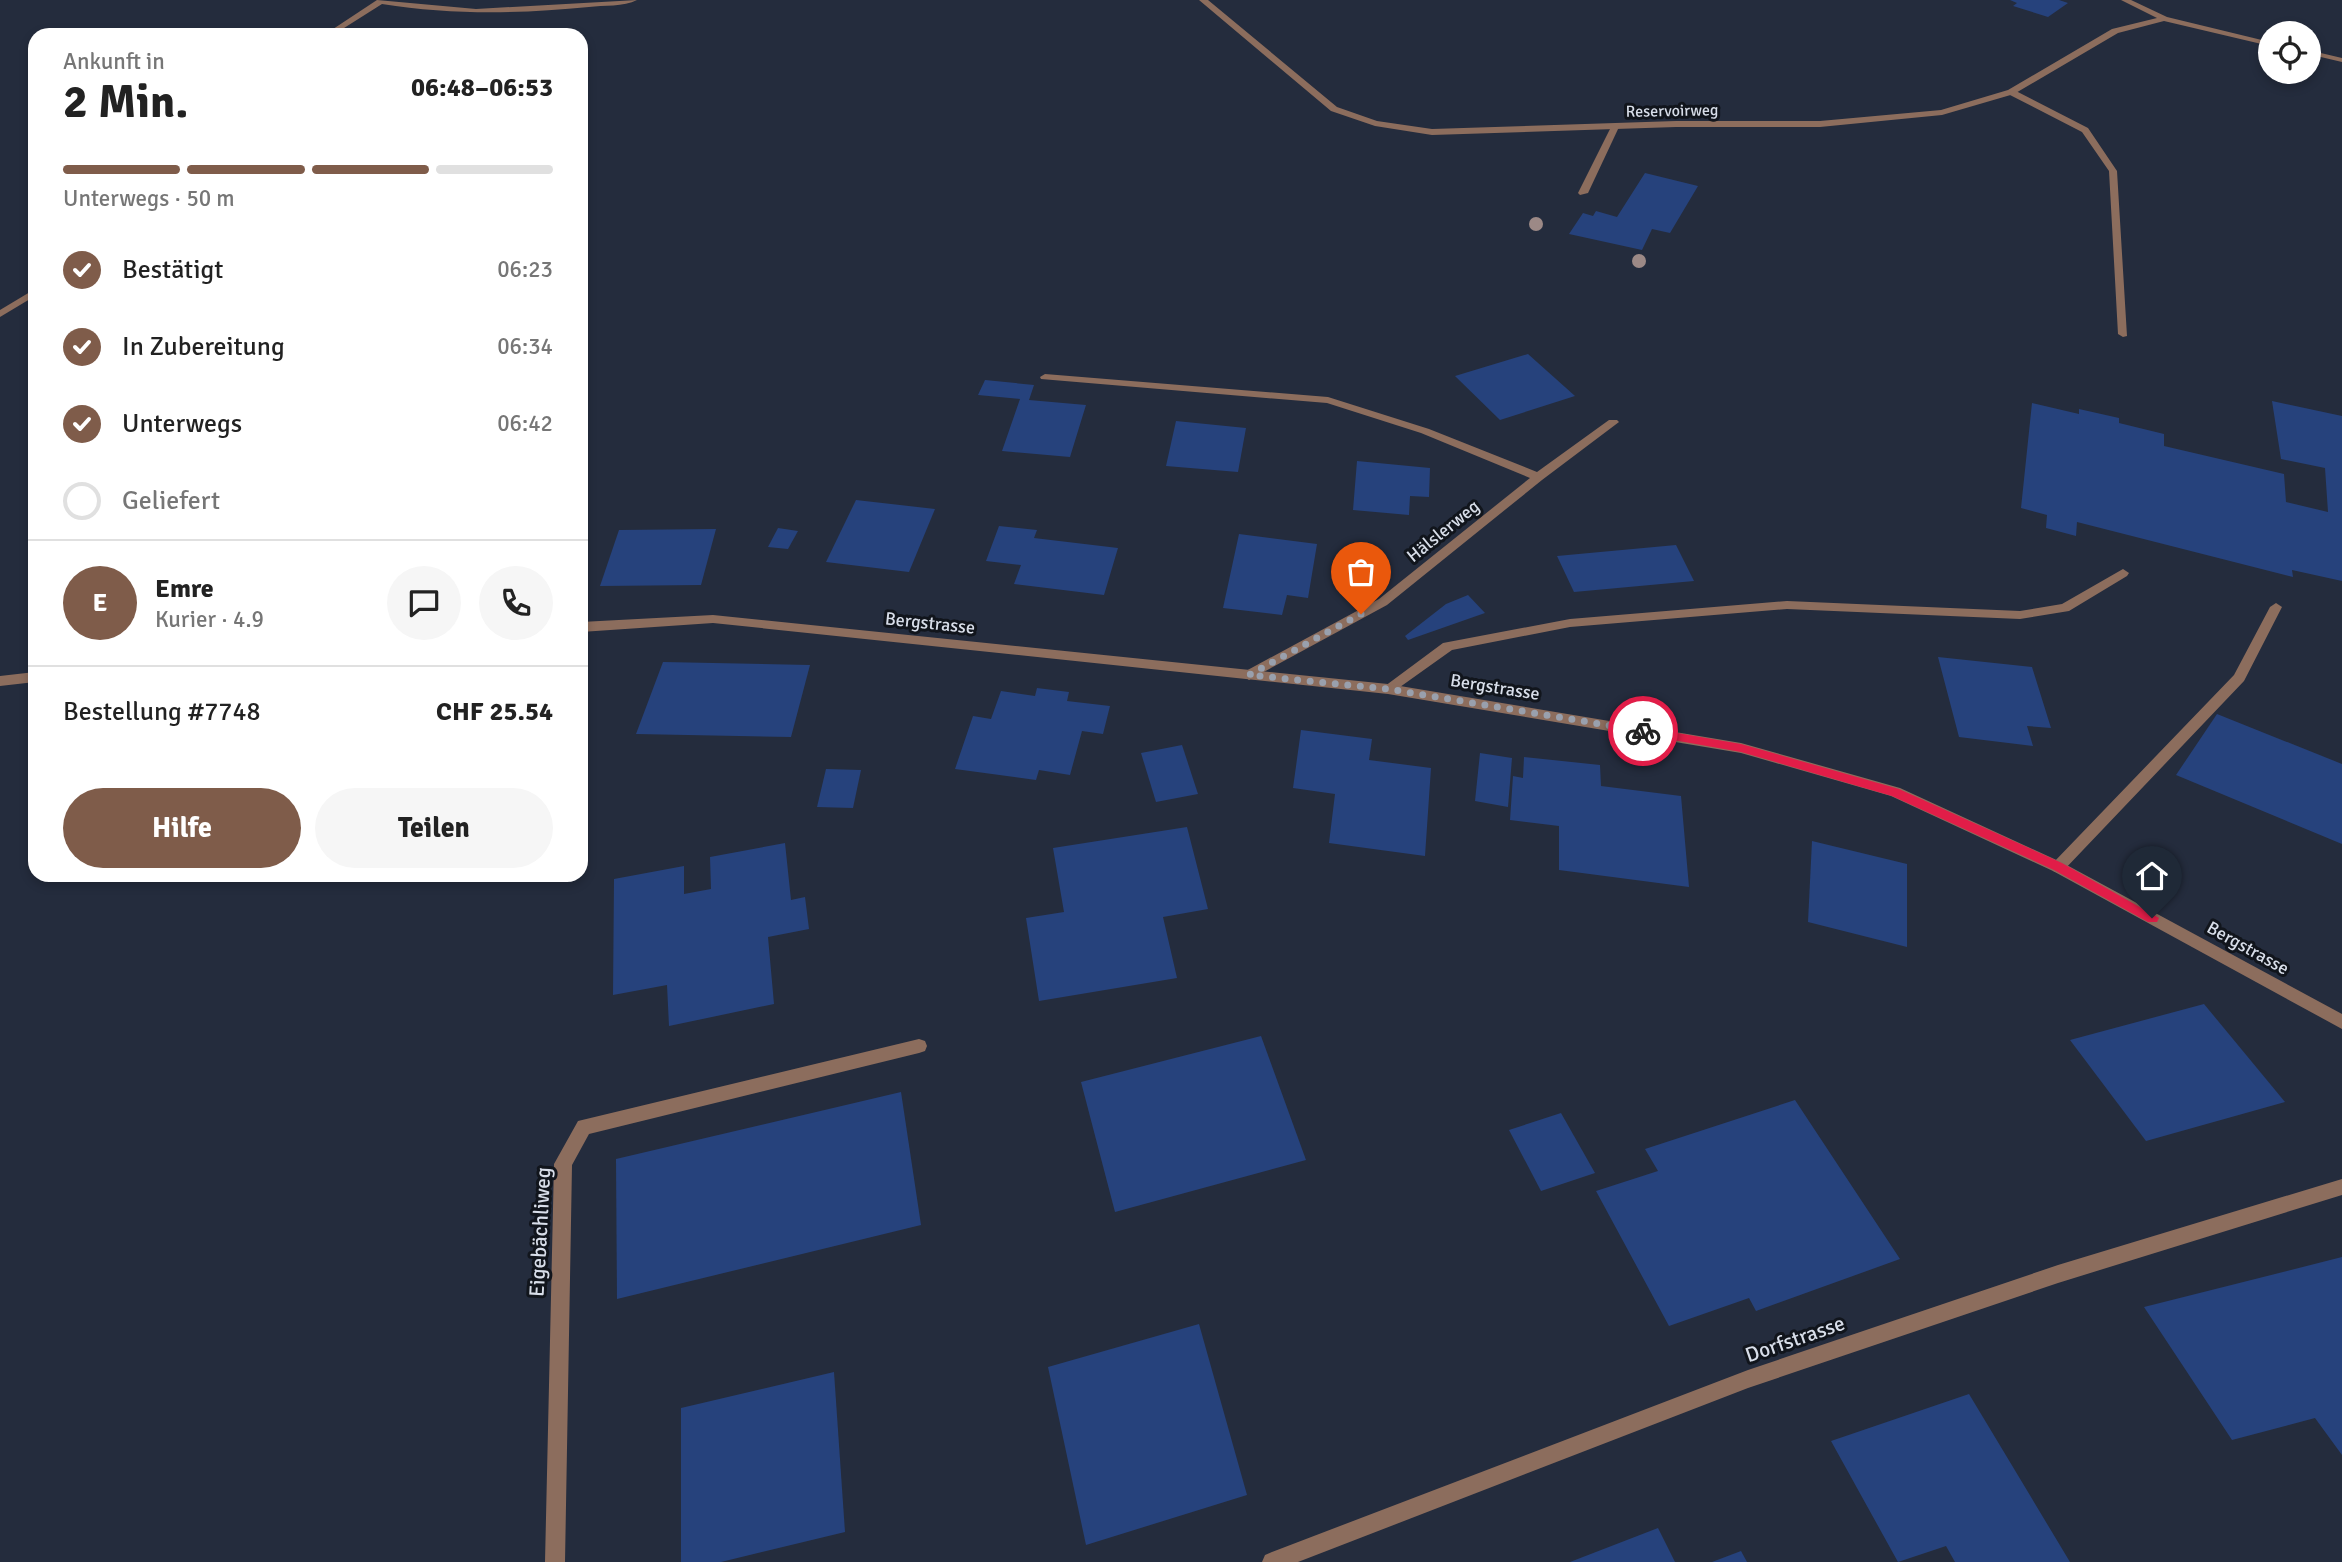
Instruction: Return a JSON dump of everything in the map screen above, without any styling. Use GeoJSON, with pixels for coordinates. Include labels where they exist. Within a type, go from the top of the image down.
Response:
{"type":"FeatureCollection","features":[{"type":"Feature","properties":{"kind":"street"},"geometry":{"type":"LineString","coordinates":[[339,28],[381,1],[422,9],[482,13],[633,0]]}},
{"type":"Feature","properties":{"kind":"street","name":"Reservoirweg"},"geometry":{"type":"LineString","coordinates":[[1203,0],[1334,109],[1376,123],[1432,132],[1820,124],[1942,112],[2011,92],[2115,31],[2164,19]]}},
{"type":"Feature","properties":{"kind":"street","name":"Reservoirweg"},"geometry":{"type":"LineString","coordinates":[[2125,0],[2164,19],[2258,41]]}},
{"type":"Feature","properties":{"kind":"street"},"geometry":{"type":"LineString","coordinates":[[2321,55],[2342,60]]}},
{"type":"Feature","properties":{"kind":"street"},"geometry":{"type":"LineString","coordinates":[[2011,92],[2085,130],[2113,171],[2123,334]]}},
{"type":"Feature","properties":{"kind":"street"},"geometry":{"type":"LineString","coordinates":[[1583,193],[1615,127]]}},
{"type":"Feature","properties":{"kind":"street"},"geometry":{"type":"LineString","coordinates":[[0,314],[28,296]]}},
{"type":"Feature","properties":{"kind":"street"},"geometry":{"type":"LineString","coordinates":[[1045,376],[1328,400],[1425,431],[1538,477]]}},
{"type":"Feature","properties":{"kind":"street","name":"Hälslerweg"},"geometry":{"type":"LineString","coordinates":[[1249,675],[1383,602],[1538,477],[1613,422]]}},
{"type":"Feature","properties":{"kind":"street"},"geometry":{"type":"LineString","coordinates":[[1388,689],[1448,646],[1570,623],[1787,605],[2020,615],[2065,608],[2123,573]]}},
{"type":"Feature","properties":{"kind":"street"},"geometry":{"type":"LineString","coordinates":[[2058,867],[2239,678],[2276,607]]}},
{"type":"Feature","properties":{"kind":"street","name":"Bergstrasse"},"geometry":{"type":"LineString","coordinates":[[588,627],[713,619],[1388,689],[1741,748],[1895,792],[2058,867],[2342,1022]]}},
{"type":"Feature","properties":{"kind":"street"},"geometry":{"type":"LineString","coordinates":[[0,681],[28,678]]}},
{"type":"Feature","properties":{"kind":"street","name":"Eigebächliweg"},"geometry":{"type":"LineString","coordinates":[[555,1562],[563,1164],[584,1127],[919,1046]]}},
{"type":"Feature","properties":{"kind":"street","name":"Dorfstrasse"},"geometry":{"type":"LineString","coordinates":[[1272,1562],[1748,1379],[2058,1274],[2342,1187]]}},
{"type":"Feature","properties":{"kind":"building"},"geometry":{"type":"Polygon","coordinates":[[[2010,0],[2059,0],[2068,3],[2048,17],[2013,6],[2017,3],[2010,0]]]}},
{"type":"Feature","properties":{"kind":"building"},"geometry":{"type":"Polygon","coordinates":[[[1645,173],[1698,186],[1670,233],[1652,229],[1642,250],[1569,234],[1583,213],[1593,216],[1596,211],[1617,217],[1645,173]]]}},
{"type":"Feature","properties":{"kind":"building"},"geometry":{"type":"Polygon","coordinates":[[[1528,354],[1575,396],[1500,420],[1455,376],[1528,354]]]}},
{"type":"Feature","properties":{"kind":"building"},"geometry":{"type":"Polygon","coordinates":[[[985,380],[1034,385],[1029,400],[1086,405],[1070,457],[1002,451],[1020,399],[978,395],[985,380]]]}},
{"type":"Feature","properties":{"kind":"building"},"geometry":{"type":"Polygon","coordinates":[[[2272,401],[2342,416],[2342,581],[2292,570],[2293,577],[2077,522],[2076,536],[2046,528],[2047,515],[2021,508],[2032,403],[2079,414],[2079,409],[2119,418],[2119,423],[2164,434],[2164,446],[2284,474],[2286,502],[2328,512],[2325,468],[2281,459],[2272,401]]]}},
{"type":"Feature","properties":{"kind":"building"},"geometry":{"type":"Polygon","coordinates":[[[1176,421],[1246,428],[1238,472],[1166,466],[1176,421]]]}},
{"type":"Feature","properties":{"kind":"building"},"geometry":{"type":"Polygon","coordinates":[[[1357,461],[1430,468],[1429,497],[1410,496],[1409,515],[1353,510],[1357,461]]]}},
{"type":"Feature","properties":{"kind":"building"},"geometry":{"type":"Polygon","coordinates":[[[856,500],[935,509],[909,572],[826,562],[856,500]]]}},
{"type":"Feature","properties":{"kind":"building"},"geometry":{"type":"Polygon","coordinates":[[[999,526],[1037,530],[1034,538],[1118,548],[1104,595],[1014,584],[1021,565],[986,561],[999,526]]]}},
{"type":"Feature","properties":{"kind":"building"},"geometry":{"type":"Polygon","coordinates":[[[778,528],[798,531],[788,549],[768,547],[778,528]]]}},
{"type":"Feature","properties":{"kind":"building"},"geometry":{"type":"Polygon","coordinates":[[[716,529],[701,585],[600,586],[619,530],[716,529]]]}},
{"type":"Feature","properties":{"kind":"building"},"geometry":{"type":"Polygon","coordinates":[[[1239,534],[1317,544],[1308,598],[1287,595],[1282,615],[1223,608],[1239,534]]]}},
{"type":"Feature","properties":{"kind":"building"},"geometry":{"type":"Polygon","coordinates":[[[1676,545],[1694,581],[1574,592],[1557,556],[1676,545]]]}},
{"type":"Feature","properties":{"kind":"building"},"geometry":{"type":"Polygon","coordinates":[[[1468,595],[1485,613],[1408,640],[1405,636],[1446,604],[1468,595]]]}},
{"type":"Feature","properties":{"kind":"building"},"geometry":{"type":"Polygon","coordinates":[[[1938,657],[2032,667],[2051,728],[2027,726],[2033,746],[1959,737],[1938,657]]]}},
{"type":"Feature","properties":{"kind":"building"},"geometry":{"type":"Polygon","coordinates":[[[663,662],[810,665],[791,737],[636,734],[663,662]]]}},
{"type":"Feature","properties":{"kind":"building"},"geometry":{"type":"Polygon","coordinates":[[[1037,688],[1069,692],[1067,701],[1110,706],[1103,734],[1082,731],[1070,775],[1039,770],[1036,780],[955,769],[973,716],[991,719],[1001,691],[1035,696],[1037,688]]]}},
{"type":"Feature","properties":{"kind":"building"},"geometry":{"type":"Polygon","coordinates":[[[2217,714],[2342,764],[2342,844],[2176,775],[2217,714]]]}},
{"type":"Feature","properties":{"kind":"building"},"geometry":{"type":"Polygon","coordinates":[[[1301,730],[1372,739],[1369,760],[1431,768],[1425,856],[1329,843],[1335,794],[1293,788],[1301,730]]]}},
{"type":"Feature","properties":{"kind":"building"},"geometry":{"type":"Polygon","coordinates":[[[1182,745],[1198,794],[1156,802],[1141,753],[1182,745]]]}},
{"type":"Feature","properties":{"kind":"building"},"geometry":{"type":"Polygon","coordinates":[[[1480,753],[1512,758],[1508,807],[1475,801],[1480,753]]]}},
{"type":"Feature","properties":{"kind":"building"},"geometry":{"type":"Polygon","coordinates":[[[1524,757],[1600,765],[1601,786],[1681,796],[1689,887],[1559,870],[1559,826],[1510,820],[1513,776],[1523,778],[1524,757]]]}},
{"type":"Feature","properties":{"kind":"building"},"geometry":{"type":"Polygon","coordinates":[[[826,769],[861,770],[853,808],[817,807],[826,769]]]}},
{"type":"Feature","properties":{"kind":"building"},"geometry":{"type":"Polygon","coordinates":[[[1187,827],[1208,909],[1163,917],[1177,978],[1039,1001],[1026,918],[1064,912],[1053,848],[1187,827]]]}},
{"type":"Feature","properties":{"kind":"building"},"geometry":{"type":"Polygon","coordinates":[[[1812,841],[1907,864],[1907,947],[1808,922],[1812,841]]]}},
{"type":"Feature","properties":{"kind":"building"},"geometry":{"type":"Polygon","coordinates":[[[785,843],[791,900],[805,897],[809,929],[768,937],[774,1004],[669,1026],[667,985],[613,995],[614,879],[684,866],[684,894],[711,889],[710,857],[785,843]]]}},
{"type":"Feature","properties":{"kind":"building"},"geometry":{"type":"Polygon","coordinates":[[[2204,1004],[2285,1102],[2146,1141],[2070,1040],[2204,1004]]]}},
{"type":"Feature","properties":{"kind":"building"},"geometry":{"type":"Polygon","coordinates":[[[1261,1036],[1306,1160],[1115,1212],[1081,1082],[1261,1036]]]}},
{"type":"Feature","properties":{"kind":"building"},"geometry":{"type":"Polygon","coordinates":[[[901,1092],[921,1225],[617,1299],[616,1159],[901,1092]]]}},
{"type":"Feature","properties":{"kind":"building"},"geometry":{"type":"Polygon","coordinates":[[[1795,1100],[1900,1259],[1756,1311],[1749,1298],[1669,1326],[1596,1191],[1658,1171],[1645,1149],[1795,1100]]]}},
{"type":"Feature","properties":{"kind":"building"},"geometry":{"type":"Polygon","coordinates":[[[1561,1113],[1595,1173],[1541,1191],[1509,1130],[1561,1113]]]}},
{"type":"Feature","properties":{"kind":"building"},"geometry":{"type":"Polygon","coordinates":[[[2342,1257],[2342,1455],[2315,1418],[2232,1440],[2144,1307],[2342,1257]]]}},
{"type":"Feature","properties":{"kind":"building"},"geometry":{"type":"Polygon","coordinates":[[[1199,1324],[1247,1495],[1086,1545],[1048,1367],[1199,1324]]]}},
{"type":"Feature","properties":{"kind":"building"},"geometry":{"type":"Polygon","coordinates":[[[834,1372],[845,1532],[721,1562],[681,1562],[681,1408],[834,1372]]]}},
{"type":"Feature","properties":{"kind":"building"},"geometry":{"type":"Polygon","coordinates":[[[1969,1394],[2070,1562],[1955,1562],[1946,1546],[1898,1562],[1831,1441],[1969,1394]]]}},
{"type":"Feature","properties":{"kind":"building"},"geometry":{"type":"Polygon","coordinates":[[[1658,1528],[1675,1562],[1570,1562],[1658,1528]]]}},
{"type":"Feature","properties":{"kind":"building"},"geometry":{"type":"Polygon","coordinates":[[[1741,1551],[1747,1562],[1712,1562],[1741,1551]]]}},
{"type":"Feature","properties":{"kind":"way so far"},"geometry":{"type":"LineString","coordinates":[[1361,614],[1249,675],[1388,689],[1643,731]]}},
{"type":"Feature","properties":{"kind":"route"},"geometry":{"type":"LineString","coordinates":[[1643,731],[1741,748],[1895,792],[2058,867],[2152,918]]}}]}
